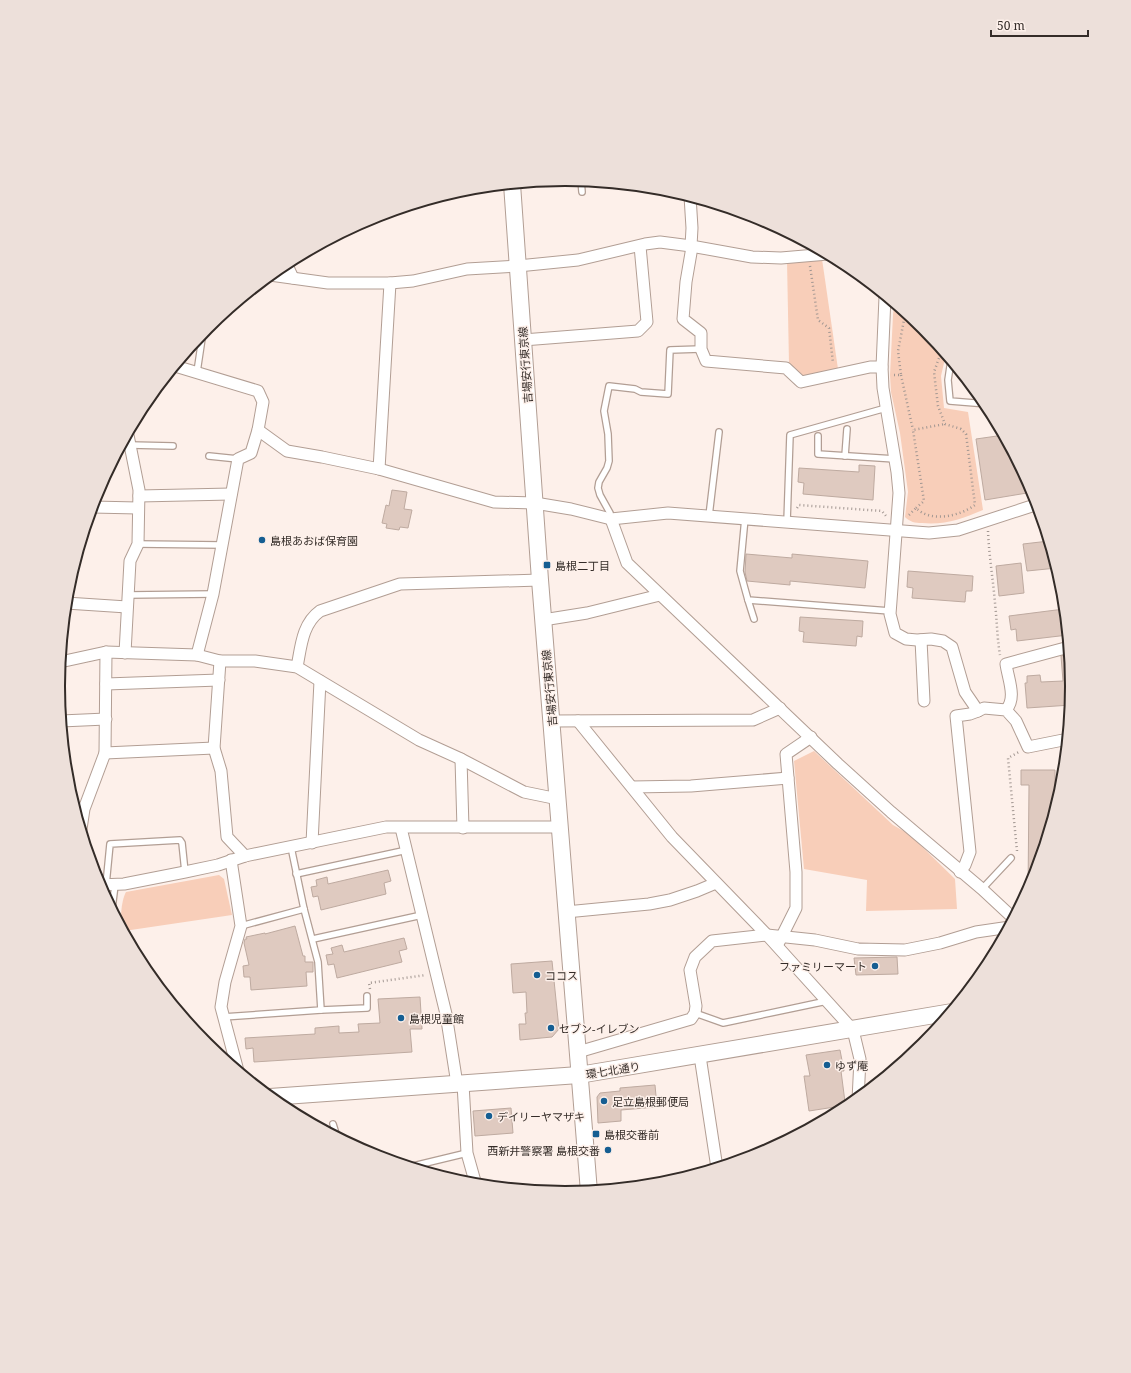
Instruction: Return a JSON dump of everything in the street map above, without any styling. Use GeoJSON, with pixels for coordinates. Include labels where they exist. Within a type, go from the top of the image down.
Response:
{"type":"FeatureCollection","features":[{"type":"Feature","properties":{"kind":"main road","name":"吉場安行東京線"},"geometry":{"type":"LineString","coordinates":[[512,189],[543,620],[589,1186]]}},
{"type":"Feature","properties":{"kind":"main road","name":"環七北通り"},"geometry":{"type":"LineString","coordinates":[[278,1096],[579,1075],[700,1056],[945,1013]]}},
{"type":"Feature","properties":{"kind":"street"},"geometry":{"type":"LineString","coordinates":[[690,202],[692,246],[686,282],[683,318],[701,333],[701,349],[706,361],[786,368],[801,382],[870,367],[882,367]]}},
{"type":"Feature","properties":{"kind":"street"},"geometry":{"type":"LineString","coordinates":[[279,276],[328,283],[390,283],[414,281],[467,269],[578,260],[660,242],[692,246],[752,257],[781,258],[819,255]]}},
{"type":"Feature","properties":{"kind":"street"},"geometry":{"type":"LineString","coordinates":[[523,340],[638,331],[647,322],[640,246]]}},
{"type":"Feature","properties":{"kind":"street"},"geometry":{"type":"LineString","coordinates":[[289,269],[294,278]]}},
{"type":"Feature","properties":{"kind":"street"},"geometry":{"type":"LineString","coordinates":[[379,469],[390,283]]}},
{"type":"Feature","properties":{"kind":"street"},"geometry":{"type":"LineString","coordinates":[[885,301],[882,367],[883,388],[899,493],[890,611],[895,633],[906,639],[943,640],[952,647],[965,692],[978,711]]}},
{"type":"Feature","properties":{"kind":"street"},"geometry":{"type":"LineString","coordinates":[[180,367],[258,391],[263,402],[258,430],[251,453],[238,459],[213,594],[197,655]]}},
{"type":"Feature","properties":{"kind":"street"},"geometry":{"type":"LineString","coordinates":[[258,430],[287,451],[379,469],[494,502],[535,503],[571,509],[611,519],[668,513],[929,533],[958,530],[1032,506]]}},
{"type":"Feature","properties":{"kind":"street"},"geometry":{"type":"LineString","coordinates":[[125,653],[130,561],[138,544],[139,496],[129,441]]}},
{"type":"Feature","properties":{"kind":"street"},"geometry":{"type":"LineString","coordinates":[[139,496],[231,494]]}},
{"type":"Feature","properties":{"kind":"street"},"geometry":{"type":"LineString","coordinates":[[99,507],[138,508]]}},
{"type":"Feature","properties":{"kind":"street"},"geometry":{"type":"LineString","coordinates":[[611,519],[627,563],[891,812],[960,872],[982,889],[1010,915]]}},
{"type":"Feature","properties":{"kind":"street"},"geometry":{"type":"LineString","coordinates":[[297,667],[304,633],[313,616],[320,611],[400,584],[540,580]]}},
{"type":"Feature","properties":{"kind":"street"},"geometry":{"type":"LineString","coordinates":[[543,620],[594,611],[660,595]]}},
{"type":"Feature","properties":{"kind":"street"},"geometry":{"type":"LineString","coordinates":[[72,603],[127,606]]}},
{"type":"Feature","properties":{"kind":"street"},"geometry":{"type":"LineString","coordinates":[[921,640],[924,701]]}},
{"type":"Feature","properties":{"kind":"street"},"geometry":{"type":"LineString","coordinates":[[1006,710],[1011,704],[1012,696],[1006,664],[1064,647]]}},
{"type":"Feature","properties":{"kind":"street"},"geometry":{"type":"LineString","coordinates":[[83,818],[84,809],[105,753],[106,652]]}},
{"type":"Feature","properties":{"kind":"street"},"geometry":{"type":"LineString","coordinates":[[66,661],[106,652],[197,655],[220,660],[254,661],[297,667],[419,740],[462,759],[524,792],[558,799]]}},
{"type":"Feature","properties":{"kind":"street"},"geometry":{"type":"LineString","coordinates":[[220,660],[214,748],[221,771],[227,837],[245,856]]}},
{"type":"Feature","properties":{"kind":"street"},"geometry":{"type":"LineString","coordinates":[[106,684],[219,680]]}},
{"type":"Feature","properties":{"kind":"street"},"geometry":{"type":"LineString","coordinates":[[312,843],[320,681]]}},
{"type":"Feature","properties":{"kind":"street"},"geometry":{"type":"LineString","coordinates":[[551,721],[753,720],[780,708]]}},
{"type":"Feature","properties":{"kind":"street"},"geometry":{"type":"LineString","coordinates":[[960,872],[965,865],[970,852],[956,716],[970,714],[984,708],[1006,710],[1016,721],[1028,747],[1063,739]]}},
{"type":"Feature","properties":{"kind":"street"},"geometry":{"type":"LineString","coordinates":[[66,721],[106,719]]}},
{"type":"Feature","properties":{"kind":"street"},"geometry":{"type":"LineString","coordinates":[[578,721],[672,837],[767,935],[780,942],[827,1001],[853,1030],[860,1059],[858,1093]]}},
{"type":"Feature","properties":{"kind":"street"},"geometry":{"type":"LineString","coordinates":[[780,942],[796,908],[796,872],[786,754],[811,737]]}},
{"type":"Feature","properties":{"kind":"street"},"geometry":{"type":"LineString","coordinates":[[105,753],[214,748]]}},
{"type":"Feature","properties":{"kind":"street"},"geometry":{"type":"LineString","coordinates":[[462,759],[463,828]]}},
{"type":"Feature","properties":{"kind":"street"},"geometry":{"type":"LineString","coordinates":[[632,787],[691,786],[788,778]]}},
{"type":"Feature","properties":{"kind":"street"},"geometry":{"type":"LineString","coordinates":[[107,885],[185,872],[218,865],[245,856],[386,827],[560,827]]}},
{"type":"Feature","properties":{"kind":"street"},"geometry":{"type":"LineString","coordinates":[[401,828],[446,1014],[460,1084],[467,1153],[474,1178]]}},
{"type":"Feature","properties":{"kind":"street"},"geometry":{"type":"LineString","coordinates":[[230,860],[241,926],[225,982],[221,1007],[236,1064]]}},
{"type":"Feature","properties":{"kind":"street"},"geometry":{"type":"LineString","coordinates":[[566,912],[649,904],[670,900],[697,891],[716,882]]}},
{"type":"Feature","properties":{"kind":"street"},"geometry":{"type":"LineString","coordinates":[[780,942],[815,940],[858,949],[905,950],[940,943],[976,932],[1004,928]]}},
{"type":"Feature","properties":{"kind":"street"},"geometry":{"type":"LineString","coordinates":[[578,1052],[691,1019],[695,1013],[696,1006],[690,970],[695,957],[712,941],[767,935]]}},
{"type":"Feature","properties":{"kind":"street"},"geometry":{"type":"LineString","coordinates":[[700,1056],[716,1163]]}},
{"type":"Feature","properties":{"kind":"lane"},"geometry":{"type":"LineString","coordinates":[[582,186],[582,192]]}},
{"type":"Feature","properties":{"kind":"lane"},"geometry":{"type":"LineString","coordinates":[[197,372],[201,344]]}},
{"type":"Feature","properties":{"kind":"lane"},"geometry":{"type":"LineString","coordinates":[[611,519],[610,513],[600,495],[598,488],[599,482],[608,468],[609,461],[608,434],[604,411],[609,386],[635,389],[641,392],[668,394],[670,350],[701,349]]}},
{"type":"Feature","properties":{"kind":"lane"},"geometry":{"type":"LineString","coordinates":[[950,366],[948,380],[950,402],[979,404]]}},
{"type":"Feature","properties":{"kind":"lane"},"geometry":{"type":"LineString","coordinates":[[787,522],[790,435],[886,408]]}},
{"type":"Feature","properties":{"kind":"lane"},"geometry":{"type":"LineString","coordinates":[[845,456],[847,429]]}},
{"type":"Feature","properties":{"kind":"lane"},"geometry":{"type":"LineString","coordinates":[[709,516],[719,432]]}},
{"type":"Feature","properties":{"kind":"lane"},"geometry":{"type":"LineString","coordinates":[[818,436],[818,454],[895,459]]}},
{"type":"Feature","properties":{"kind":"lane"},"geometry":{"type":"LineString","coordinates":[[130,440],[173,446]]}},
{"type":"Feature","properties":{"kind":"lane"},"geometry":{"type":"LineString","coordinates":[[209,456],[238,459]]}},
{"type":"Feature","properties":{"kind":"lane"},"geometry":{"type":"LineString","coordinates":[[745,518],[740,571],[754,620]]}},
{"type":"Feature","properties":{"kind":"lane"},"geometry":{"type":"LineString","coordinates":[[138,544],[222,545]]}},
{"type":"Feature","properties":{"kind":"lane"},"geometry":{"type":"LineString","coordinates":[[128,595],[213,594]]}},
{"type":"Feature","properties":{"kind":"lane"},"geometry":{"type":"LineString","coordinates":[[748,600],[890,611]]}},
{"type":"Feature","properties":{"kind":"lane"},"geometry":{"type":"LineString","coordinates":[[107,885],[110,844],[180,840],[182,843],[185,872]]}},
{"type":"Feature","properties":{"kind":"lane"},"geometry":{"type":"LineString","coordinates":[[291,847],[304,909],[318,962],[321,1010]]}},
{"type":"Feature","properties":{"kind":"lane"},"geometry":{"type":"LineString","coordinates":[[296,874],[407,850]]}},
{"type":"Feature","properties":{"kind":"lane"},"geometry":{"type":"LineString","coordinates":[[982,889],[1011,858]]}},
{"type":"Feature","properties":{"kind":"lane"},"geometry":{"type":"LineString","coordinates":[[241,926],[304,909]]}},
{"type":"Feature","properties":{"kind":"lane"},"geometry":{"type":"LineString","coordinates":[[313,939],[423,915]]}},
{"type":"Feature","properties":{"kind":"lane"},"geometry":{"type":"LineString","coordinates":[[223,1017],[367,1008],[367,996]]}},
{"type":"Feature","properties":{"kind":"lane"},"geometry":{"type":"LineString","coordinates":[[695,1013],[723,1023],[827,1001]]}},
{"type":"Feature","properties":{"kind":"lane"},"geometry":{"type":"LineString","coordinates":[[333,1124],[335,1130]]}},
{"type":"Feature","properties":{"kind":"lane"},"geometry":{"type":"LineString","coordinates":[[419,1165],[467,1153]]}},
{"type":"Feature","properties":{"kind":"path"},"geometry":{"type":"LineString","coordinates":[[809,256],[818,320],[829,328],[835,374]]}},
{"type":"Feature","properties":{"kind":"path"},"geometry":{"type":"LineString","coordinates":[[905,319],[898,351],[901,375],[913,430],[924,501],[908,516]]}},
{"type":"Feature","properties":{"kind":"path"},"geometry":{"type":"LineString","coordinates":[[940,354],[934,372],[938,406],[945,424]]}},
{"type":"Feature","properties":{"kind":"path"},"geometry":{"type":"LineString","coordinates":[[889,376],[901,375]]}},
{"type":"Feature","properties":{"kind":"path"},"geometry":{"type":"LineString","coordinates":[[913,430],[945,424],[961,429],[966,434],[975,505],[970,509],[952,516],[926,515],[921,513],[916,508]]}},
{"type":"Feature","properties":{"kind":"path"},"geometry":{"type":"LineString","coordinates":[[795,510],[799,505],[882,511],[888,520]]}},
{"type":"Feature","properties":{"kind":"path"},"geometry":{"type":"LineString","coordinates":[[988,529],[996,630],[1000,658],[1006,664]]}},
{"type":"Feature","properties":{"kind":"path"},"geometry":{"type":"LineString","coordinates":[[1011,858],[1018,854],[1008,758],[1028,747]]}},
{"type":"Feature","properties":{"kind":"path"},"geometry":{"type":"LineString","coordinates":[[367,996],[370,991],[369,983],[436,973]]}},
{"type":"Feature","properties":{"kind":"shaded area"},"geometry":{"type":"Polygon","coordinates":[[[822,259],[838,369],[804,377],[789,364],[787,261],[822,259]]]}},
{"type":"Feature","properties":{"kind":"shaded area"},"geometry":{"type":"Polygon","coordinates":[[[894,308],[945,359],[941,376],[944,408],[968,412],[983,510],[953,521],[939,523],[919,523],[911,521],[905,517],[908,492],[900,433],[891,392],[890,375],[894,308]]]}},
{"type":"Feature","properties":{"kind":"shaded area"},"geometry":{"type":"Polygon","coordinates":[[[814,751],[893,825],[909,834],[955,879],[957,909],[866,911],[867,880],[804,869],[794,761],[814,751]]]}},
{"type":"Feature","properties":{"kind":"shaded area"},"geometry":{"type":"Polygon","coordinates":[[[219,875],[224,879],[232,915],[129,930],[121,917],[121,912],[126,892],[219,875]]]}},
{"type":"Feature","properties":{"kind":"building"},"geometry":{"type":"Polygon","coordinates":[[[999,436],[1027,493],[985,500],[976,439],[999,436]]]}},
{"type":"Feature","properties":{"kind":"building"},"geometry":{"type":"Polygon","coordinates":[[[859,465],[875,466],[873,500],[803,494],[804,483],[798,482],[799,468],[859,472],[859,465]]]}},
{"type":"Feature","properties":{"kind":"building"},"geometry":{"type":"Polygon","coordinates":[[[392,490],[407,492],[404,509],[412,510],[408,528],[400,527],[399,530],[386,528],[387,524],[382,523],[386,505],[389,506],[392,490]]]}},
{"type":"Feature","properties":{"kind":"building"},"geometry":{"type":"Polygon","coordinates":[[[1044,542],[1052,569],[1027,571],[1023,544],[1044,542]]]}},
{"type":"Feature","properties":{"kind":"building"},"geometry":{"type":"Polygon","coordinates":[[[746,554],[792,558],[792,554],[868,561],[865,588],[790,581],[790,585],[747,581],[745,572],[746,554]]]}},
{"type":"Feature","properties":{"kind":"building"},"geometry":{"type":"Polygon","coordinates":[[[1021,563],[1024,593],[999,596],[996,566],[1021,563]]]}},
{"type":"Feature","properties":{"kind":"building"},"geometry":{"type":"Polygon","coordinates":[[[908,571],[973,576],[972,591],[966,591],[965,602],[912,598],[913,588],[907,587],[908,571]]]}},
{"type":"Feature","properties":{"kind":"building"},"geometry":{"type":"Polygon","coordinates":[[[1060,610],[1063,636],[1017,641],[1016,629],[1011,630],[1009,616],[1060,610]]]}},
{"type":"Feature","properties":{"kind":"building"},"geometry":{"type":"Polygon","coordinates":[[[800,617],[863,621],[862,637],[857,636],[856,646],[803,642],[804,632],[799,631],[800,617]]]}},
{"type":"Feature","properties":{"kind":"building"},"geometry":{"type":"Polygon","coordinates":[[[1065,655],[1065,705],[1027,708],[1025,683],[1027,683],[1027,676],[1040,675],[1041,682],[1063,681],[1061,656],[1065,655]]]}},
{"type":"Feature","properties":{"kind":"building"},"geometry":{"type":"Polygon","coordinates":[[[1021,770],[1055,770],[1055,789],[1049,816],[1028,878],[1029,785],[1021,785],[1021,770]]]}},
{"type":"Feature","properties":{"kind":"building"},"geometry":{"type":"Polygon","coordinates":[[[388,870],[391,881],[384,883],[386,894],[321,910],[318,896],[313,897],[311,887],[317,886],[316,880],[327,877],[328,884],[388,870]]]}},
{"type":"Feature","properties":{"kind":"building"},"geometry":{"type":"Polygon","coordinates":[[[295,926],[303,956],[305,956],[305,962],[313,962],[313,972],[306,972],[307,986],[251,990],[250,977],[244,977],[243,966],[249,965],[244,943],[245,939],[247,939],[246,937],[265,934],[295,926]]]}},
{"type":"Feature","properties":{"kind":"building"},"geometry":{"type":"Polygon","coordinates":[[[404,938],[407,949],[399,951],[402,962],[337,978],[334,964],[328,965],[326,955],[333,954],[331,948],[342,945],[344,952],[404,938]]]}},
{"type":"Feature","properties":{"kind":"building"},"geometry":{"type":"Polygon","coordinates":[[[897,957],[898,974],[856,975],[854,958],[897,957]]]}},
{"type":"Feature","properties":{"kind":"building"},"geometry":{"type":"Polygon","coordinates":[[[552,961],[559,1029],[552,1037],[520,1040],[519,1024],[526,1024],[526,992],[513,993],[511,964],[552,961]]]}},
{"type":"Feature","properties":{"kind":"building"},"geometry":{"type":"Polygon","coordinates":[[[420,997],[422,1029],[410,1029],[412,1052],[254,1062],[253,1048],[246,1049],[245,1038],[315,1034],[315,1028],[339,1026],[339,1033],[359,1032],[358,1024],[380,1023],[378,999],[420,997]]]}},
{"type":"Feature","properties":{"kind":"building"},"geometry":{"type":"Polygon","coordinates":[[[840,1050],[844,1071],[841,1071],[845,1102],[838,1106],[809,1111],[804,1076],[810,1076],[806,1055],[840,1050]]]}},
{"type":"Feature","properties":{"kind":"building"},"geometry":{"type":"Polygon","coordinates":[[[655,1085],[657,1107],[621,1110],[621,1121],[598,1123],[597,1097],[600,1093],[620,1091],[620,1088],[655,1085]]]}},
{"type":"Feature","properties":{"kind":"building"},"geometry":{"type":"Polygon","coordinates":[[[511,1108],[513,1133],[475,1136],[473,1111],[511,1108]]]}},
{"type":"Feature","properties":{"kind":"place","name":"島根あおば保育園"},"geometry":{"type":"Point","coordinates":[262,540]}},
{"type":"Feature","properties":{"kind":"place","name":"島根二丁目"},"geometry":{"type":"Point","coordinates":[547,565]}},
{"type":"Feature","properties":{"kind":"place","name":"ファミリーマート"},"geometry":{"type":"Point","coordinates":[875,966]}},
{"type":"Feature","properties":{"kind":"place","name":"ココス"},"geometry":{"type":"Point","coordinates":[537,975]}},
{"type":"Feature","properties":{"kind":"place","name":"島根児童館"},"geometry":{"type":"Point","coordinates":[401,1018]}},
{"type":"Feature","properties":{"kind":"place","name":"セブン-イレブン"},"geometry":{"type":"Point","coordinates":[551,1028]}},
{"type":"Feature","properties":{"kind":"place","name":"ゆず庵"},"geometry":{"type":"Point","coordinates":[827,1065]}},
{"type":"Feature","properties":{"kind":"place","name":"足立島根郵便局"},"geometry":{"type":"Point","coordinates":[604,1101]}},
{"type":"Feature","properties":{"kind":"place","name":"デイリーヤマザキ"},"geometry":{"type":"Point","coordinates":[489,1116]}},
{"type":"Feature","properties":{"kind":"place","name":"島根交番前"},"geometry":{"type":"Point","coordinates":[596,1134]}},
{"type":"Feature","properties":{"kind":"place","name":"西新井警察署 島根交番"},"geometry":{"type":"Point","coordinates":[608,1150]}}]}
